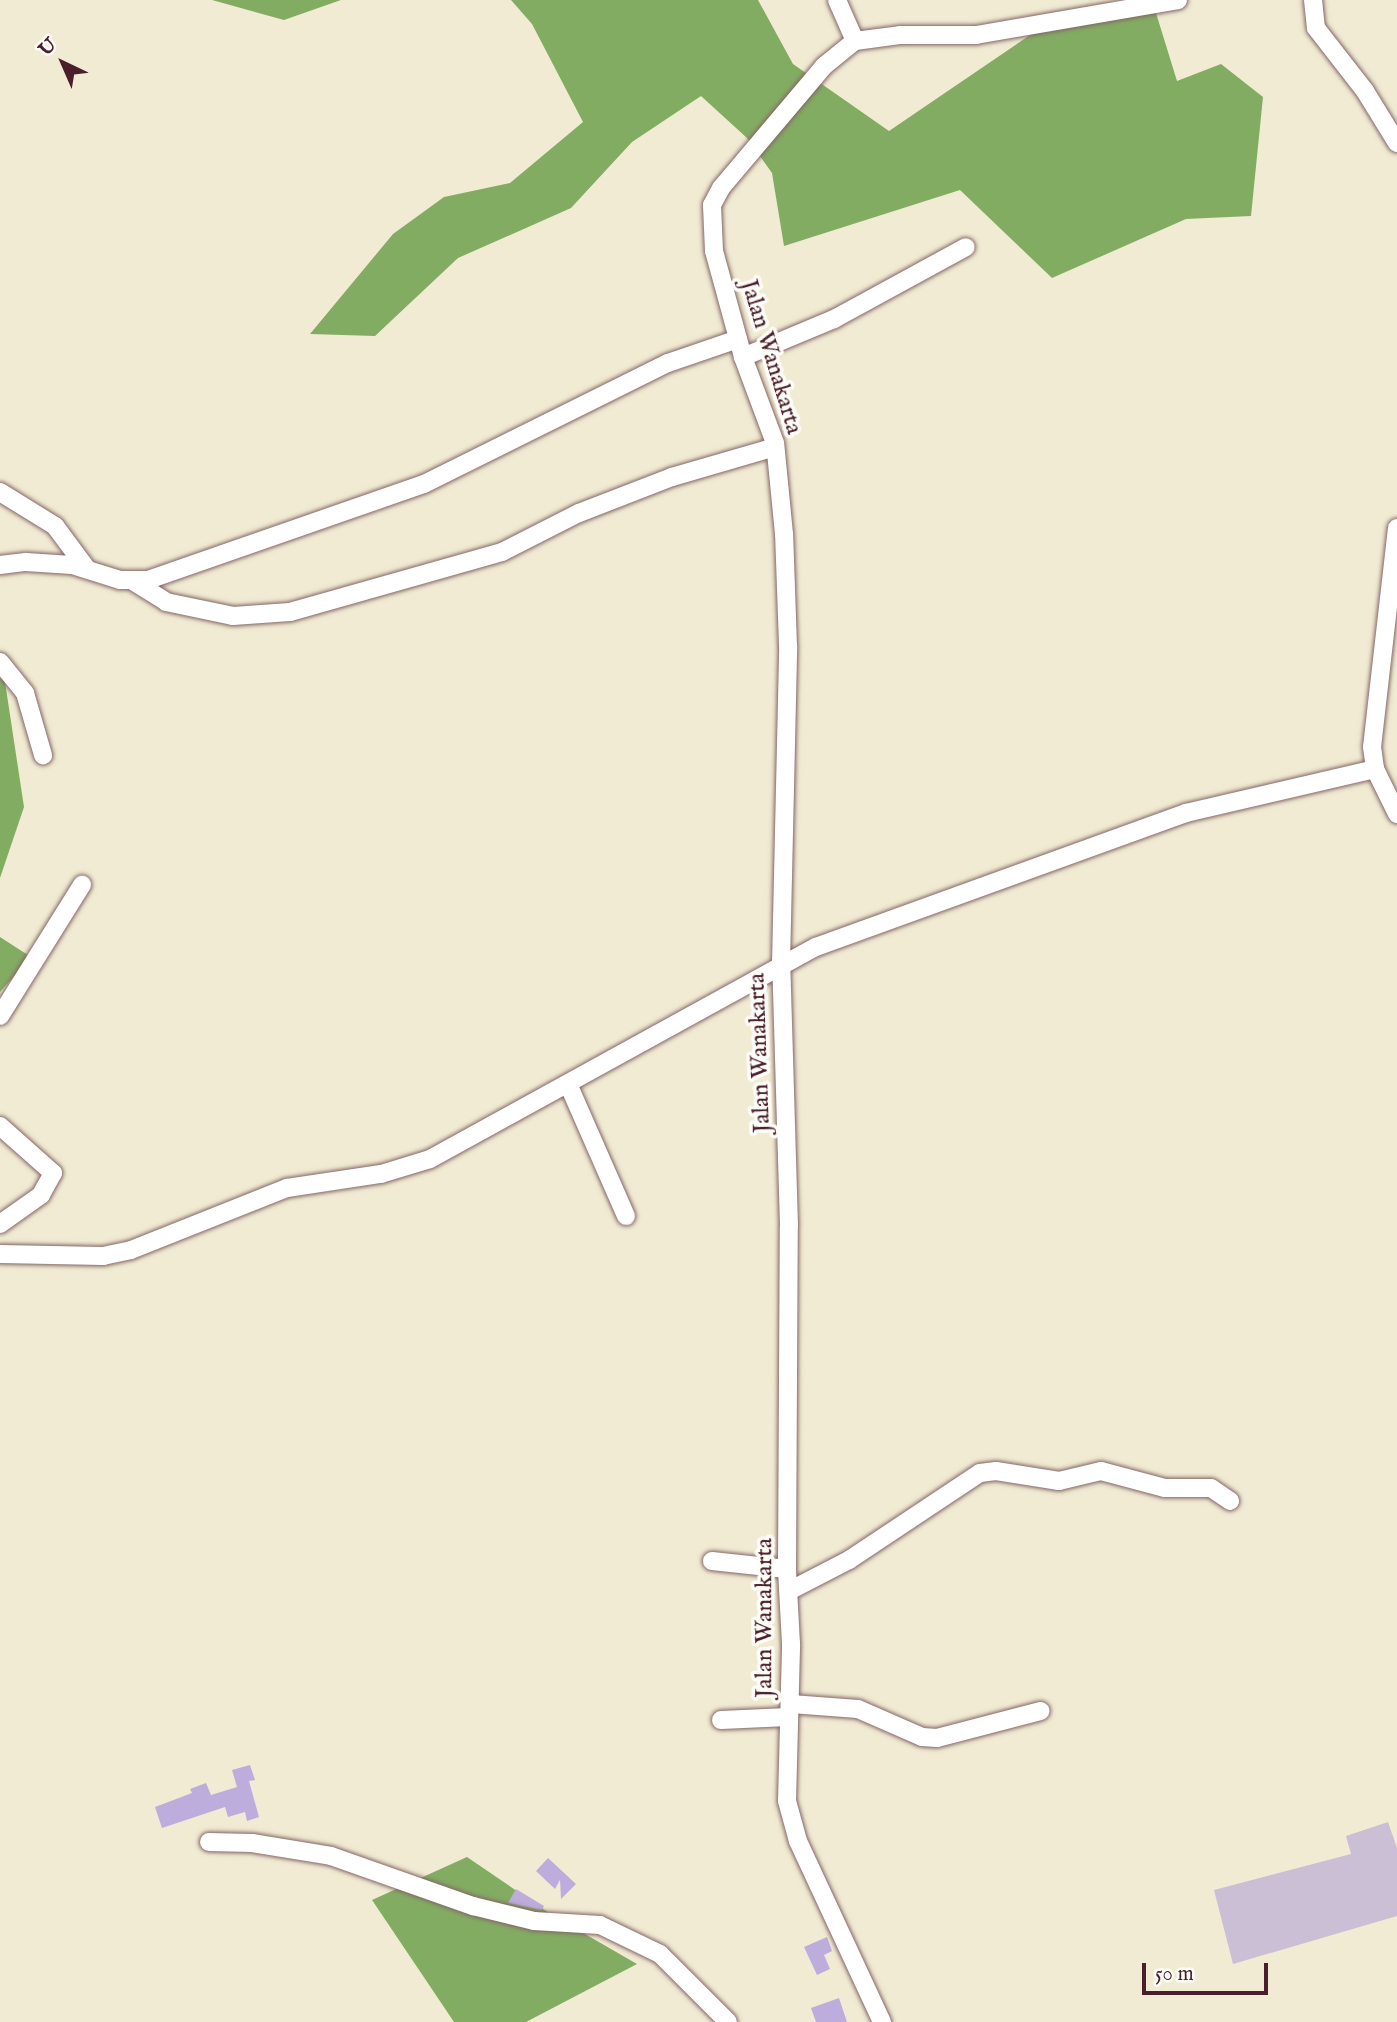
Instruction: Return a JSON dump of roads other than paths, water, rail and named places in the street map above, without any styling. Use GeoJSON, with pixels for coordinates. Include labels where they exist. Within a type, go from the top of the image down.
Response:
{"type":"FeatureCollection","features":[{"type":"Feature","properties":{"kind":"street"},"geometry":{"type":"LineString","coordinates":[[837,0],[855,41],[900,35],[976,35],[1178,0]]}},
{"type":"Feature","properties":{"kind":"street"},"geometry":{"type":"LineString","coordinates":[[1313,0],[1316,28],[1389,117],[1397,143]]}},
{"type":"Feature","properties":{"kind":"street","name":"Jalan Wanakarta"},"geometry":{"type":"LineString","coordinates":[[855,41],[824,66],[721,188],[712,205],[714,251],[743,357],[763,403],[775,447],[784,534],[788,646],[782,964],[789,1239],[787,1569],[791,1822],[882,2022]]}},
{"type":"Feature","properties":{"kind":"street"},"geometry":{"type":"LineString","coordinates":[[743,357],[834,319],[966,247]]}},
{"type":"Feature","properties":{"kind":"street"},"geometry":{"type":"LineString","coordinates":[[133,582],[391,498],[498,450],[668,363],[738,339]]}},
{"type":"Feature","properties":{"kind":"street"},"geometry":{"type":"LineString","coordinates":[[0,565],[26,562],[87,569],[133,582],[166,602],[233,616],[290,612],[490,556],[579,513],[683,474],[775,447]]}},
{"type":"Feature","properties":{"kind":"street"},"geometry":{"type":"LineString","coordinates":[[0,492],[55,526],[87,569]]}},
{"type":"Feature","properties":{"kind":"street"},"geometry":{"type":"LineString","coordinates":[[1397,528],[1395,579],[1374,724],[1375,769],[1397,814]]}},
{"type":"Feature","properties":{"kind":"street"},"geometry":{"type":"LineString","coordinates":[[0,662],[25,693],[43,755]]}},
{"type":"Feature","properties":{"kind":"street"},"geometry":{"type":"LineString","coordinates":[[0,1254],[103,1256],[131,1250],[287,1188],[381,1174],[430,1159],[569,1086],[816,947],[1155,823],[1375,769]]}},
{"type":"Feature","properties":{"kind":"street"},"geometry":{"type":"LineString","coordinates":[[0,1016],[82,885]]}},
{"type":"Feature","properties":{"kind":"street"},"geometry":{"type":"LineString","coordinates":[[569,1086],[626,1216]]}},
{"type":"Feature","properties":{"kind":"street"},"geometry":{"type":"LineString","coordinates":[[0,1126],[53,1173],[41,1195],[0,1224]]}},
{"type":"Feature","properties":{"kind":"street"},"geometry":{"type":"LineString","coordinates":[[789,1591],[849,1560],[866,1544],[980,1473],[996,1471],[1059,1481],[1101,1471],[1165,1488],[1211,1488],[1230,1501]]}},
{"type":"Feature","properties":{"kind":"street"},"geometry":{"type":"LineString","coordinates":[[712,1561],[787,1569]]}},
{"type":"Feature","properties":{"kind":"street"},"geometry":{"type":"LineString","coordinates":[[721,1720],[789,1710],[858,1709],[922,1737],[937,1738],[1041,1711]]}},
{"type":"Feature","properties":{"kind":"street"},"geometry":{"type":"LineString","coordinates":[[209,1842],[252,1843],[331,1856],[473,1906],[534,1920],[600,1925],[660,1954],[728,2022]]}}]}
